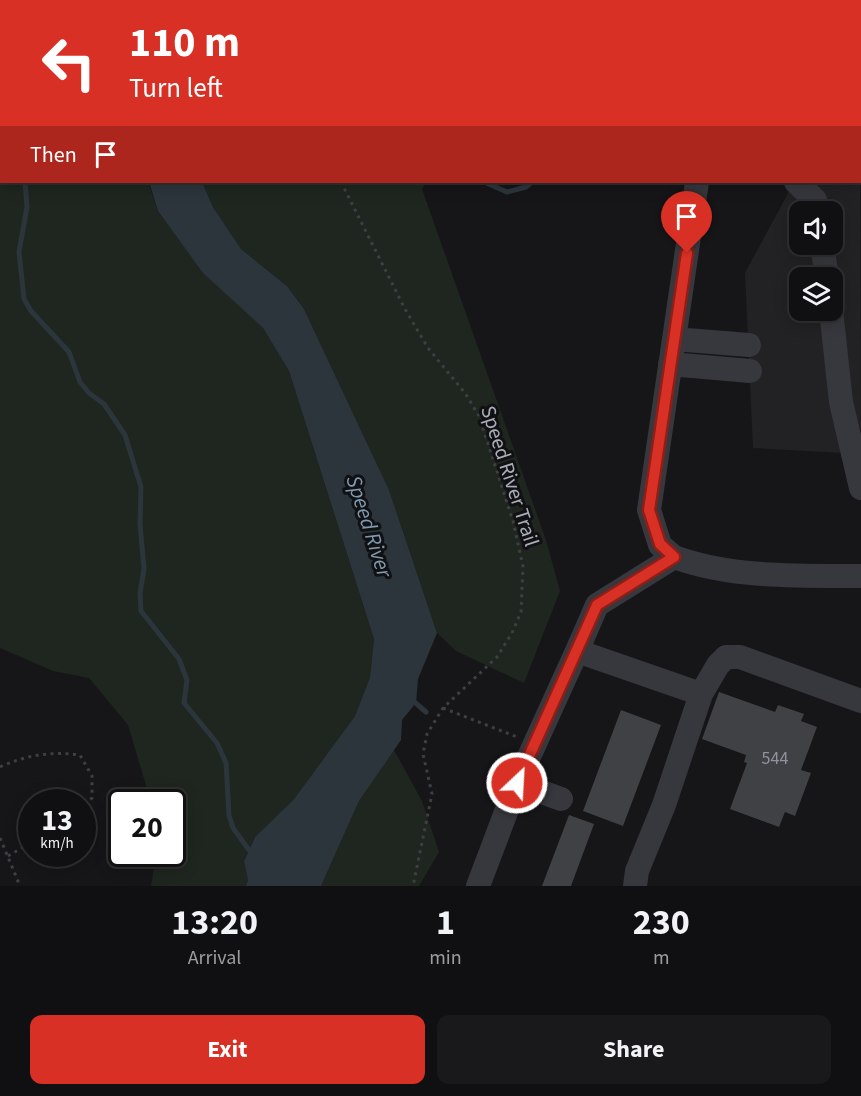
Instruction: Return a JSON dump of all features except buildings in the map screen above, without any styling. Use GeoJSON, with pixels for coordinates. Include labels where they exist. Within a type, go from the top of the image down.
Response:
{"type":"FeatureCollection","features":[{"type":"Feature","properties":{"kind":"lane"},"geometry":{"type":"LineString","coordinates":[[701,183],[670,364],[649,510],[660,544],[674,557],[712,568],[770,573],[861,576]]}},
{"type":"Feature","properties":{"kind":"lane"},"geometry":{"type":"LineString","coordinates":[[797,183],[815,201]]}},
{"type":"Feature","properties":{"kind":"lane"},"geometry":{"type":"LineString","coordinates":[[832,321],[842,402],[861,488]]}},
{"type":"Feature","properties":{"kind":"lane"},"geometry":{"type":"LineString","coordinates":[[674,339],[749,345]]}},
{"type":"Feature","properties":{"kind":"lane"},"geometry":{"type":"LineString","coordinates":[[670,364],[750,371]]}},
{"type":"Feature","properties":{"kind":"lane"},"geometry":{"type":"LineString","coordinates":[[478,886],[517,783],[597,605],[674,557]]}},
{"type":"Feature","properties":{"kind":"lane"},"geometry":{"type":"LineString","coordinates":[[578,651],[701,694]]}},
{"type":"Feature","properties":{"kind":"lane"},"geometry":{"type":"LineString","coordinates":[[636,886],[637,871],[664,805],[701,694],[718,665],[726,657],[740,657],[861,701]]}},
{"type":"Feature","properties":{"kind":"lane"},"geometry":{"type":"LineString","coordinates":[[517,783],[561,799]]}},
{"type":"Feature","properties":{"kind":"path","name":"Speed River Trail"},"geometry":{"type":"LineString","coordinates":[[342,183],[416,329],[428,348],[465,393],[479,416],[513,521],[524,567],[521,612],[512,633],[497,657],[443,708],[427,734],[423,754],[432,794],[413,886]]}},
{"type":"Feature","properties":{"kind":"path"},"geometry":{"type":"LineString","coordinates":[[443,708],[505,733]]}},
{"type":"Feature","properties":{"kind":"path"},"geometry":{"type":"LineString","coordinates":[[0,767],[18,758],[59,752],[80,755],[92,776],[92,789]]}},
{"type":"Feature","properties":{"kind":"path"},"geometry":{"type":"LineString","coordinates":[[0,838],[20,886]]}},
{"type":"Feature","properties":{"kind":"path"},"geometry":{"type":"LineString","coordinates":[[8,856],[18,850]]}},
{"type":"Feature","properties":{"kind":"shaded area"},"geometry":{"type":"Polygon","coordinates":[[[0,183],[148,183],[158,211],[203,272],[263,328],[289,371],[374,639],[370,677],[355,716],[294,799],[255,837],[244,860],[248,880],[246,886],[151,886],[154,867],[186,867],[186,789],[147,789],[128,725],[89,678],[53,671],[0,648],[0,183]]]}},
{"type":"Feature","properties":{"kind":"shaded area"},"geometry":{"type":"Polygon","coordinates":[[[202,183],[426,183],[422,189],[546,540],[560,591],[524,683],[456,651],[437,633],[389,490],[304,309],[287,286],[241,249],[213,207],[202,183]]]}},
{"type":"Feature","properties":{"kind":"shaded area"},"geometry":{"type":"Polygon","coordinates":[[[793,183],[860,183],[861,454],[753,448],[745,273],[793,183]]]}},
{"type":"Feature","properties":{"kind":"shaded area"},"geometry":{"type":"Polygon","coordinates":[[[393,748],[422,801],[439,852],[419,886],[321,886],[359,801],[393,748]]]}},
{"type":"Feature","properties":{"kind":"water","name":"Speed River"},"geometry":{"type":"Polygon","coordinates":[[[149,183],[202,183],[213,207],[241,249],[287,286],[304,309],[389,490],[437,633],[418,679],[416,703],[402,720],[401,740],[359,801],[321,886],[246,886],[248,880],[244,861],[255,837],[294,799],[355,716],[370,677],[374,639],[289,371],[263,328],[203,273],[158,211],[149,183]]]}},
{"type":"Feature","properties":{"kind":"waterway"},"geometry":{"type":"LineString","coordinates":[[25,183],[27,207],[19,252],[24,299],[31,311],[69,352],[80,382],[89,393],[104,404],[125,435],[141,487],[140,524],[144,569],[140,593],[141,611],[179,659],[187,680],[184,703],[217,743],[226,763],[229,815],[233,828],[249,850]]}},
{"type":"Feature","properties":{"kind":"waterway"},"geometry":{"type":"LineString","coordinates":[[486,183],[507,192],[526,187],[531,183]]}},
{"type":"Feature","properties":{"kind":"waterway"},"geometry":{"type":"LineString","coordinates":[[411,699],[426,712]]}},
{"type":"Feature","properties":{"kind":"route"},"geometry":{"type":"LineString","coordinates":[[517,783],[597,605],[633,580],[674,557],[660,544],[653,529],[649,510],[687,253]]}}]}
